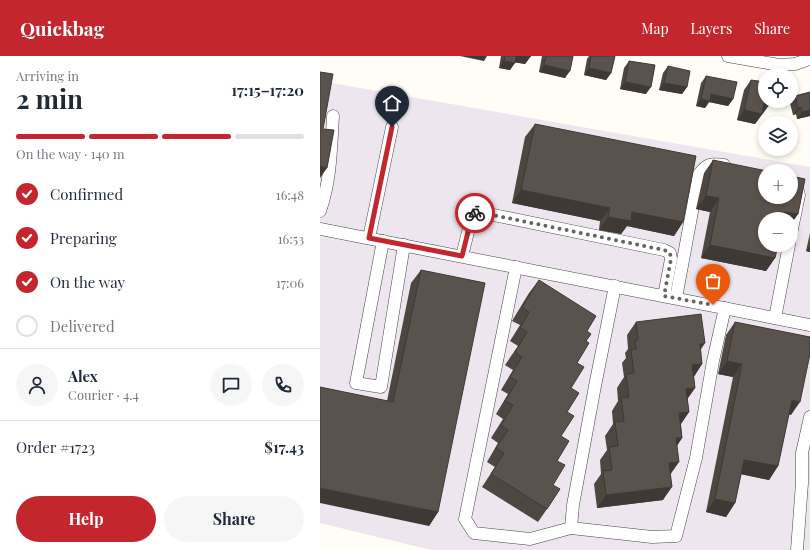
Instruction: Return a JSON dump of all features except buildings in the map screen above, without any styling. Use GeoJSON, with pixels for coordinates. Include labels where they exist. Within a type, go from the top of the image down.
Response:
{"type":"FeatureCollection","features":[{"type":"Feature","properties":{"kind":"street"},"geometry":{"type":"LineString","coordinates":[[728,56],[779,65],[795,64],[810,59]]}},
{"type":"Feature","properties":{"kind":"street"},"geometry":{"type":"LineString","coordinates":[[320,211],[330,164],[332,116]]}},
{"type":"Feature","properties":{"kind":"street"},"geometry":{"type":"LineString","coordinates":[[369,238],[392,127]]}},
{"type":"Feature","properties":{"kind":"street"},"geometry":{"type":"LineString","coordinates":[[676,298],[699,174],[704,168],[713,164],[734,167]]}},
{"type":"Feature","properties":{"kind":"street"},"geometry":{"type":"LineString","coordinates":[[798,188],[798,200]]}},
{"type":"Feature","properties":{"kind":"street"},"geometry":{"type":"LineString","coordinates":[[462,256],[472,216],[478,212],[664,250],[670,253],[671,259],[664,296]]}},
{"type":"Feature","properties":{"kind":"street"},"geometry":{"type":"LineString","coordinates":[[320,228],[810,325]]}},
{"type":"Feature","properties":{"kind":"street"},"geometry":{"type":"LineString","coordinates":[[383,241],[356,383],[381,387],[404,245]]}},
{"type":"Feature","properties":{"kind":"street"},"geometry":{"type":"LineString","coordinates":[[775,318],[788,252]]}},
{"type":"Feature","properties":{"kind":"street"},"geometry":{"type":"LineString","coordinates":[[516,267],[465,519],[474,533],[530,539],[571,528],[652,537],[676,536],[696,458],[725,308]]}},
{"type":"Feature","properties":{"kind":"street"},"geometry":{"type":"LineString","coordinates":[[571,528],[573,505],[585,438],[615,286]]}},
{"type":"Feature","properties":{"kind":"street"},"geometry":{"type":"LineString","coordinates":[[797,550],[802,483],[802,453],[810,417]]}},
{"type":"Feature","properties":{"kind":"shaded area"},"geometry":{"type":"Polygon","coordinates":[[[320,81],[793,164],[758,164],[758,204],[798,204],[798,165],[810,167],[810,550],[431,550],[320,523],[320,81]]]}},
{"type":"Feature","properties":{"kind":"way so far"},"geometry":{"type":"LineString","coordinates":[[475,213],[478,212],[664,250],[670,253],[671,259],[664,296],[713,305]]}},
{"type":"Feature","properties":{"kind":"route"},"geometry":{"type":"LineString","coordinates":[[392,127],[369,238],[462,256],[472,216],[475,213]]}}]}
